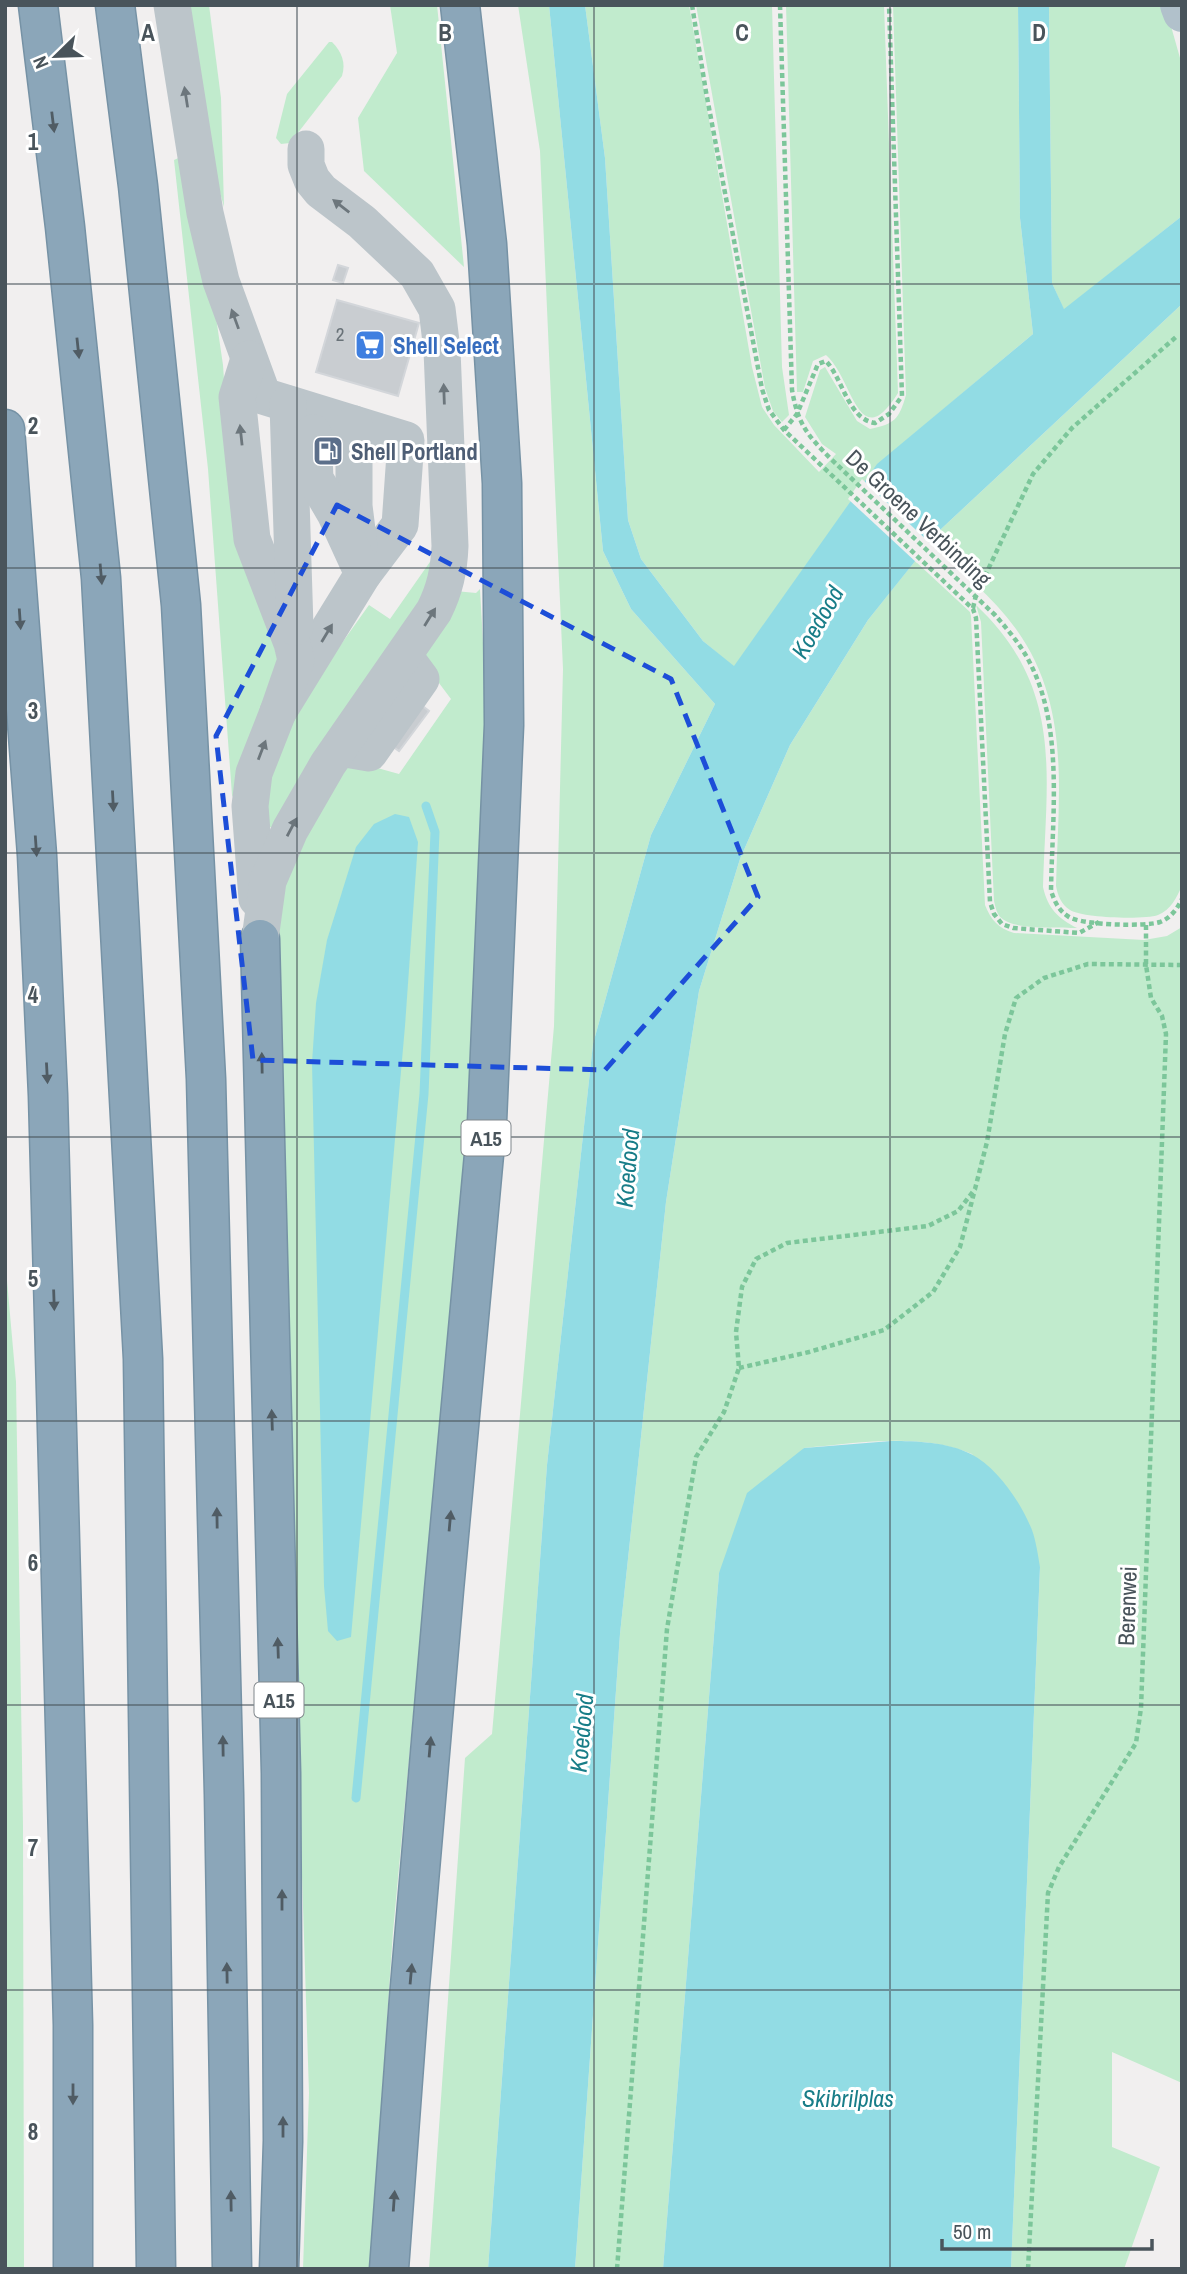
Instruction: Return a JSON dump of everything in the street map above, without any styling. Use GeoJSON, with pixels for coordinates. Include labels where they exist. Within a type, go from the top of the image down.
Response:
{"type":"FeatureCollection","features":[{"type":"Feature","properties":{"kind":"highway"},"geometry":{"type":"LineString","coordinates":[[38,5],[65,227],[102,578],[140,1303],[156,2269]]}},
{"type":"Feature","properties":{"kind":"highway","name":"A15"},"geometry":{"type":"LineString","coordinates":[[115,5],[138,186],[181,605],[207,1134],[224,1808],[232,2269]]}},
{"type":"Feature","properties":{"kind":"highway","name":"A15"},"geometry":{"type":"LineString","coordinates":[[389,2269],[409,1998],[487,1122],[505,725],[502,470],[487,244],[460,5]]}},
{"type":"Feature","properties":{"kind":"highway"},"geometry":{"type":"LineString","coordinates":[[5,429],[37,855],[48,1095],[73,2025],[73,2269]]}},
{"type":"Feature","properties":{"kind":"highway","name":"A15"},"geometry":{"type":"LineString","coordinates":[[260,939],[281,1773],[283,2141],[279,2269]]}},
{"type":"Feature","properties":{"kind":"main road"},"geometry":{"type":"LineString","coordinates":[[1180,5],[1182,13]]}},
{"type":"Feature","properties":{"kind":"lane"},"geometry":{"type":"LineString","coordinates":[[172,5],[205,213],[221,281],[249,359],[322,414],[354,506],[363,574]]}},
{"type":"Feature","properties":{"kind":"lane","name":"A15"},"geometry":{"type":"LineString","coordinates":[[260,939],[268,881],[290,830],[354,750],[413,667],[444,591],[449,570],[442,350],[438,309],[417,274],[362,222],[321,191],[312,180],[306,164],[306,149]]}},
{"type":"Feature","properties":{"kind":"lane"},"geometry":{"type":"LineString","coordinates":[[249,359],[237,397],[252,539],[296,660]]}},
{"type":"Feature","properties":{"kind":"lane"},"geometry":{"type":"LineString","coordinates":[[322,414],[335,513],[363,574]]}},
{"type":"Feature","properties":{"kind":"lane"},"geometry":{"type":"LineString","coordinates":[[278,712],[296,660],[322,414]]}},
{"type":"Feature","properties":{"kind":"lane","name":"A15"},"geometry":{"type":"LineString","coordinates":[[260,939],[250,806],[254,773],[278,712],[363,574],[400,525],[406,440],[322,414]]}},
{"type":"Feature","properties":{"kind":"path"},"geometry":{"type":"LineString","coordinates":[[692,5],[762,389],[769,410],[784,430],[823,468],[973,608]]}},
{"type":"Feature","properties":{"kind":"path","name":"De Groene Verbinding"},"geometry":{"type":"LineString","coordinates":[[780,5],[792,390],[797,414],[810,437],[831,459],[976,595],[1017,641],[1030,662],[1047,710],[1053,739],[1051,891],[1058,908],[1071,919],[1146,925]]}},
{"type":"Feature","properties":{"kind":"path"},"geometry":{"type":"LineString","coordinates":[[784,430],[797,414],[818,364],[826,360],[834,369],[856,413],[866,422],[875,423],[889,414],[902,396],[889,5]]}},
{"type":"Feature","properties":{"kind":"path"},"geometry":{"type":"LineString","coordinates":[[1100,922],[1079,933],[1013,928],[1002,924],[993,914],[990,902],[976,618],[973,608],[976,595],[1033,474],[1072,428],[1176,337]]}},
{"type":"Feature","properties":{"kind":"path"},"geometry":{"type":"LineString","coordinates":[[1146,925],[1162,921],[1172,914],[1182,899]]}},
{"type":"Feature","properties":{"kind":"path","name":"Berenwei"},"geometry":{"type":"LineString","coordinates":[[1028,2269],[1048,1893],[1059,1867],[1136,1743],[1141,1709],[1166,1034],[1162,1016],[1151,999],[1146,965],[1146,925]]}},
{"type":"Feature","properties":{"kind":"path"},"geometry":{"type":"LineString","coordinates":[[739,1368],[810,1352],[884,1329],[933,1292],[960,1247],[987,1142],[1005,1034],[1016,998],[1044,978],[1088,964],[1182,965]]}},
{"type":"Feature","properties":{"kind":"path"},"geometry":{"type":"LineString","coordinates":[[617,2269],[667,1629],[696,1457],[724,1412],[739,1368],[736,1332],[742,1287],[756,1259],[787,1244],[928,1226],[958,1211],[975,1189]]}},
{"type":"Feature","properties":{"kind":"highlighted area"},"geometry":{"type":"Polygon","coordinates":[[[337,505],[671,679],[758,897],[605,1070],[253,1060],[216,736],[337,505]]]}},
{"type":"Feature","properties":{"kind":"green space"},"geometry":{"type":"Polygon","coordinates":[[[187,5],[209,5],[221,98],[224,207],[207,145],[187,5]]]}},
{"type":"Feature","properties":{"kind":"green space"},"geometry":{"type":"Polygon","coordinates":[[[390,5],[437,5],[464,267],[364,171],[358,118],[397,53],[390,5]]]}},
{"type":"Feature","properties":{"kind":"green space"},"geometry":{"type":"Polygon","coordinates":[[[518,5],[549,5],[603,551],[631,609],[715,704],[651,835],[593,1044],[547,1465],[488,2269],[429,2269],[465,1758],[492,1734],[554,1026],[563,669],[540,151],[518,5]]]}},
{"type":"Feature","properties":{"kind":"green space"},"geometry":{"type":"Polygon","coordinates":[[[585,5],[689,5],[752,367],[762,407],[774,425],[819,472],[836,454],[822,444],[805,417],[820,370],[825,367],[857,421],[870,429],[895,419],[906,395],[893,5],[1018,5],[1020,218],[1033,334],[877,465],[734,667],[703,641],[641,559],[628,520],[605,158],[585,5]]]}},
{"type":"Feature","properties":{"kind":"green space"},"geometry":{"type":"Polygon","coordinates":[[[696,5],[772,5],[782,367],[789,415],[782,422],[773,411],[765,388],[696,5]]]}},
{"type":"Feature","properties":{"kind":"green space"},"geometry":{"type":"Polygon","coordinates":[[[786,5],[884,5],[898,393],[885,411],[874,417],[865,415],[857,407],[826,355],[813,361],[803,392],[797,392],[786,5]]]}},
{"type":"Feature","properties":{"kind":"green space"},"geometry":{"type":"Polygon","coordinates":[[[1049,5],[1165,5],[1182,65],[1182,216],[1064,310],[1052,283],[1049,5]]]}},
{"type":"Feature","properties":{"kind":"green space"},"geometry":{"type":"Polygon","coordinates":[[[329,42],[332,42],[341,54],[344,67],[342,76],[290,143],[281,144],[276,138],[287,94],[329,42]]]}},
{"type":"Feature","properties":{"kind":"green space"},"geometry":{"type":"Polygon","coordinates":[[[185,155],[211,283],[223,365],[229,454],[279,666],[241,814],[232,795],[208,469],[174,160],[185,155]]]}},
{"type":"Feature","properties":{"kind":"green space"},"geometry":{"type":"Polygon","coordinates":[[[1182,304],[1182,886],[1170,907],[1158,915],[1127,918],[1087,915],[1067,908],[1060,900],[1056,886],[1058,753],[1046,689],[1034,659],[1016,629],[997,606],[930,542],[1182,304]]]}},
{"type":"Feature","properties":{"kind":"green space"},"geometry":{"type":"Polygon","coordinates":[[[439,549],[434,585],[276,827],[269,827],[265,774],[290,716],[369,605],[390,619],[439,549]]]}},
{"type":"Feature","properties":{"kind":"green space"},"geometry":{"type":"Polygon","coordinates":[[[915,561],[970,612],[971,616],[985,905],[993,919],[999,926],[1014,933],[1144,940],[1167,936],[1182,927],[1182,2083],[1112,2052],[1112,2147],[1160,2167],[1124,2269],[1011,2269],[1040,1567],[972,1454],[952,1447],[910,1441],[804,1448],[719,1573],[663,2269],[575,2269],[620,1634],[666,1202],[699,991],[740,859],[790,745],[868,620],[915,561]]]}},
{"type":"Feature","properties":{"kind":"green space"},"geometry":{"type":"Polygon","coordinates":[[[480,589],[488,733],[471,1091],[393,1932],[370,2269],[303,2269],[309,2093],[290,1502],[267,985],[283,880],[345,759],[399,774],[451,699],[418,655],[455,591],[476,593],[480,589]]]}},
{"type":"Feature","properties":{"kind":"green space"},"geometry":{"type":"Polygon","coordinates":[[[976,605],[1005,637],[1024,669],[1037,702],[1047,771],[1043,887],[1055,912],[1077,928],[1019,925],[1004,920],[996,909],[981,622],[976,605]]]}},
{"type":"Feature","properties":{"kind":"green space"},"geometry":{"type":"Polygon","coordinates":[[[5,1258],[16,1382],[23,1826],[24,2269],[5,2269],[5,1258]]]}},
{"type":"Feature","properties":{"kind":"water","name":"Koedood"},"geometry":{"type":"Polygon","coordinates":[[[549,5],[585,5],[605,158],[628,520],[641,559],[703,641],[734,666],[877,464],[1033,334],[1020,218],[1018,5],[1049,5],[1052,283],[1064,309],[1182,216],[1182,304],[940,530],[868,620],[790,745],[740,859],[699,991],[666,1202],[620,1634],[575,2269],[488,2269],[547,1465],[593,1044],[651,835],[715,704],[631,609],[603,551],[549,5]]]}},
{"type":"Feature","properties":{"kind":"water"},"geometry":{"type":"Polygon","coordinates":[[[395,814],[409,817],[418,842],[405,1026],[351,1637],[337,1641],[328,1631],[324,1586],[312,1063],[316,1003],[327,940],[356,847],[374,824],[395,814]]]}},
{"type":"Feature","properties":{"kind":"water","name":"Skibrilplas"},"geometry":{"type":"Polygon","coordinates":[[[891,1441],[952,1447],[981,1460],[1008,1487],[1015,1498],[1032,1530],[1040,1567],[1011,2269],[663,2269],[719,1573],[747,1493],[804,1448],[891,1441]]]}},
{"type":"Feature","properties":{"kind":"pier"},"geometry":{"type":"Polygon","coordinates":[[[862,479],[932,545],[917,563],[848,499],[862,479]]]}},
{"type":"Feature","properties":{"kind":"building"},"geometry":{"type":"Polygon","coordinates":[[[338,265],[348,268],[343,283],[333,280],[338,265]]]}},
{"type":"Feature","properties":{"kind":"building"},"geometry":{"type":"Polygon","coordinates":[[[337,300],[419,323],[398,396],[316,372],[337,300]]]}},
{"type":"Feature","properties":{"kind":"building"},"geometry":{"type":"Polygon","coordinates":[[[399,688],[429,711],[399,751],[369,729],[399,688]]]}},
{"type":"Feature","properties":{"kind":"waterway"},"geometry":{"type":"LineString","coordinates":[[356,1798],[424,1094],[435,832],[426,806]]}},
{"type":"Feature","properties":{"kind":"place","name":"Shell Select"},"geometry":{"type":"Point","coordinates":[370,345]}},
{"type":"Feature","properties":{"kind":"place","name":"Shell Portland"},"geometry":{"type":"Point","coordinates":[328,451]}}]}
